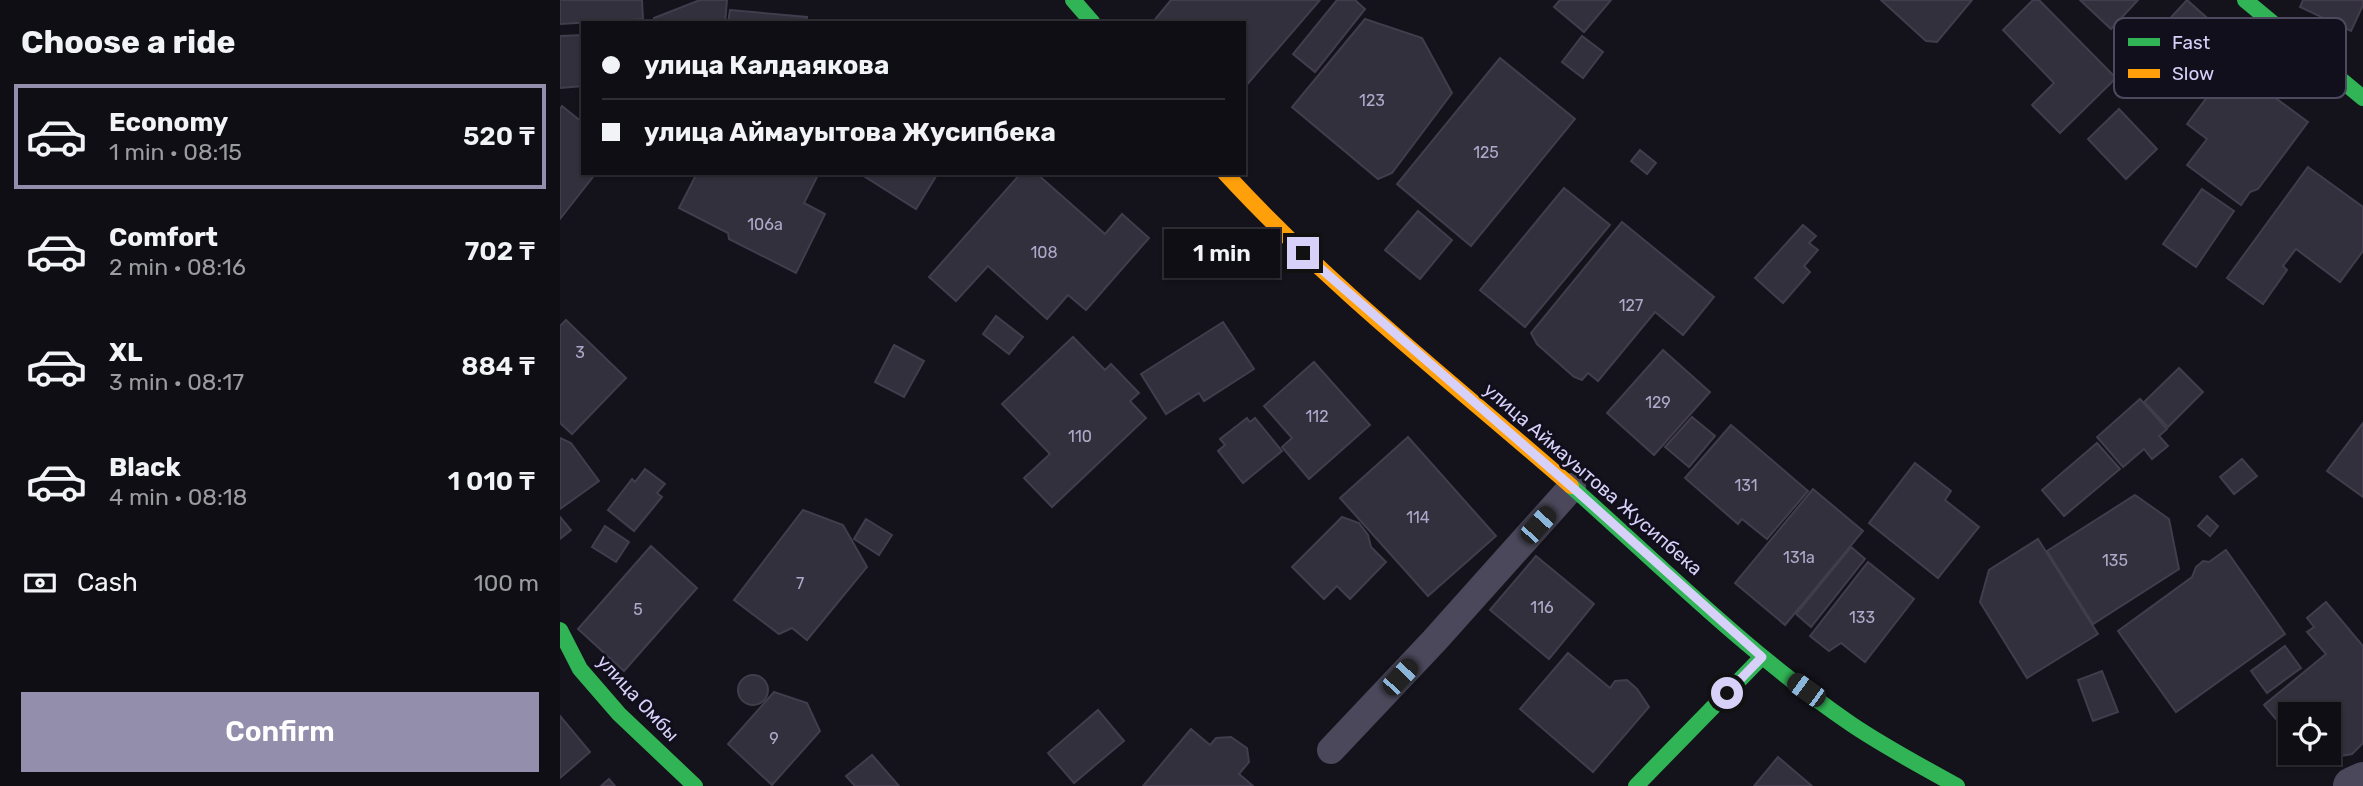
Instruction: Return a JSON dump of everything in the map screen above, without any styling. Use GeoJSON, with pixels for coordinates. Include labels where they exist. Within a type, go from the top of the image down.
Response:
{"type":"FeatureCollection","features":[{"type":"Feature","properties":{"kind":"street"},"geometry":{"type":"LineString","coordinates":[[1073,0],[1091,21]]}},
{"type":"Feature","properties":{"kind":"street"},"geometry":{"type":"LineString","coordinates":[[2245,0],[2267,18]]}},
{"type":"Feature","properties":{"kind":"street"},"geometry":{"type":"LineString","coordinates":[[2346,84],[2363,98]]}},
{"type":"Feature","properties":{"kind":"street","name":"улица Аймауытова Жусипбека"},"geometry":{"type":"LineString","coordinates":[[1227,175],[1285,237],[1762,657],[1882,744],[1915,765],[1957,786]]}},
{"type":"Feature","properties":{"kind":"street","name":"улица Омбы"},"geometry":{"type":"LineString","coordinates":[[560,630],[580,669],[619,715],[695,786]]}},
{"type":"Feature","properties":{"kind":"street"},"geometry":{"type":"LineString","coordinates":[[1636,786],[1762,657]]}},
{"type":"Feature","properties":{"kind":"street"},"geometry":{"type":"LineString","coordinates":[[2352,786],[2363,781]]}},
{"type":"Feature","properties":{"kind":"lane"},"geometry":{"type":"LineString","coordinates":[[1331,750],[1434,641],[1572,487]]}},
{"type":"Feature","properties":{"kind":"building"},"geometry":{"type":"Polygon","coordinates":[[[560,0],[642,0],[643,19],[560,24],[560,0]]]}},
{"type":"Feature","properties":{"kind":"building"},"geometry":{"type":"Polygon","coordinates":[[[700,0],[727,0],[725,21],[654,21],[654,18],[700,0]]]}},
{"type":"Feature","properties":{"kind":"building"},"geometry":{"type":"Polygon","coordinates":[[[1171,0],[1320,0],[1246,86],[1246,21],[1154,21],[1171,0]]]}},
{"type":"Feature","properties":{"kind":"building"},"geometry":{"type":"Polygon","coordinates":[[[1337,0],[1355,0],[1365,9],[1315,72],[1293,54],[1337,0]]]}},
{"type":"Feature","properties":{"kind":"building"},"geometry":{"type":"Polygon","coordinates":[[[1560,0],[1611,0],[1584,32],[1554,7],[1560,0]]]}},
{"type":"Feature","properties":{"kind":"building"},"geometry":{"type":"Polygon","coordinates":[[[1881,0],[1972,0],[1937,42],[1926,41],[1881,0]]]}},
{"type":"Feature","properties":{"kind":"building"},"geometry":{"type":"Polygon","coordinates":[[[2033,0],[2039,0],[2114,76],[2114,80],[2060,133],[2032,105],[2054,83],[2003,30],[2033,0]]]}},
{"type":"Feature","properties":{"kind":"building"},"geometry":{"type":"Polygon","coordinates":[[[2080,0],[2138,0],[2121,18],[2114,18],[2111,29],[2080,0]]]}},
{"type":"Feature","properties":{"kind":"building"},"geometry":{"type":"Polygon","coordinates":[[[2187,0],[2207,18],[2170,18],[2187,0]]]}},
{"type":"Feature","properties":{"kind":"building"},"geometry":{"type":"Polygon","coordinates":[[[2303,0],[2363,0],[2351,31],[2346,29],[2346,18],[2323,18],[2300,7],[2303,0]]]}},
{"type":"Feature","properties":{"kind":"building"},"geometry":{"type":"Polygon","coordinates":[[[730,10],[807,17],[806,21],[728,21],[730,10]]]}},
{"type":"Feature","properties":{"kind":"building"},"geometry":{"type":"Polygon","coordinates":[[[1365,19],[1422,38],[1452,93],[1392,173],[1378,179],[1292,107],[1365,19]]]}},
{"type":"Feature","properties":{"kind":"building"},"geometry":{"type":"Polygon","coordinates":[[[581,35],[581,86],[560,88],[560,36],[581,35]]]}},
{"type":"Feature","properties":{"kind":"building"},"geometry":{"type":"Polygon","coordinates":[[[1582,36],[1603,52],[1583,78],[1562,62],[1582,36]]]}},
{"type":"Feature","properties":{"kind":"building"},"geometry":{"type":"Polygon","coordinates":[[[1500,58],[1575,119],[1471,246],[1397,184],[1500,58]]]}},
{"type":"Feature","properties":{"kind":"building"},"geometry":{"type":"Polygon","coordinates":[[[2206,98],[2276,98],[2308,122],[2258,189],[2250,192],[2241,205],[2187,165],[2207,139],[2187,124],[2206,98]]]}},
{"type":"Feature","properties":{"kind":"building"},"geometry":{"type":"Polygon","coordinates":[[[562,106],[581,121],[581,175],[594,175],[560,219],[562,106]]]}},
{"type":"Feature","properties":{"kind":"building"},"geometry":{"type":"Polygon","coordinates":[[[2119,109],[2157,149],[2126,179],[2088,139],[2119,109]]]}},
{"type":"Feature","properties":{"kind":"building"},"geometry":{"type":"Polygon","coordinates":[[[1640,150],[1656,163],[1647,174],[1631,161],[1640,150]]]}},
{"type":"Feature","properties":{"kind":"building"},"geometry":{"type":"Polygon","coordinates":[[[2308,167],[2363,207],[2363,251],[2340,282],[2296,249],[2283,266],[2287,270],[2263,304],[2227,278],[2308,167]]]}},
{"type":"Feature","properties":{"kind":"building"},"geometry":{"type":"Polygon","coordinates":[[[696,175],[818,175],[804,203],[825,214],[796,273],[729,239],[728,233],[679,208],[696,175]]]}},
{"type":"Feature","properties":{"kind":"building"},"geometry":{"type":"Polygon","coordinates":[[[862,175],[937,175],[916,209],[862,175]]]}},
{"type":"Feature","properties":{"kind":"building"},"geometry":{"type":"Polygon","coordinates":[[[1019,175],[1038,175],[1105,234],[1122,214],[1149,238],[1086,310],[1068,295],[1047,319],[988,266],[956,301],[929,277],[1019,175]]]}},
{"type":"Feature","properties":{"kind":"building"},"geometry":{"type":"Polygon","coordinates":[[[1564,188],[1610,225],[1525,327],[1480,290],[1564,188]]]}},
{"type":"Feature","properties":{"kind":"building"},"geometry":{"type":"Polygon","coordinates":[[[2202,189],[2234,211],[2196,267],[2163,244],[2202,189]]]}},
{"type":"Feature","properties":{"kind":"building"},"geometry":{"type":"Polygon","coordinates":[[[1418,211],[1452,240],[1420,279],[1385,250],[1418,211]]]}},
{"type":"Feature","properties":{"kind":"building"},"geometry":{"type":"Polygon","coordinates":[[[1622,222],[1714,297],[1683,335],[1655,312],[1598,381],[1588,373],[1582,380],[1574,377],[1537,344],[1531,333],[1622,222]]]}},
{"type":"Feature","properties":{"kind":"building"},"geometry":{"type":"Polygon","coordinates":[[[1803,225],[1816,236],[1809,243],[1818,250],[1804,266],[1810,272],[1783,303],[1755,278],[1803,225]]]}},
{"type":"Feature","properties":{"kind":"building"},"geometry":{"type":"Polygon","coordinates":[[[996,316],[1023,337],[1009,354],[983,334],[996,316]]]}},
{"type":"Feature","properties":{"kind":"building"},"geometry":{"type":"Polygon","coordinates":[[[566,320],[626,378],[572,434],[560,423],[560,326],[566,320]]]}},
{"type":"Feature","properties":{"kind":"building"},"geometry":{"type":"Polygon","coordinates":[[[1223,322],[1254,369],[1204,401],[1199,393],[1166,414],[1141,374],[1223,322]]]}},
{"type":"Feature","properties":{"kind":"building"},"geometry":{"type":"Polygon","coordinates":[[[1073,337],[1105,370],[1111,364],[1139,393],[1130,401],[1146,418],[1052,507],[1024,478],[1050,454],[1002,404],[1073,337]]]}},
{"type":"Feature","properties":{"kind":"building"},"geometry":{"type":"Polygon","coordinates":[[[894,345],[924,361],[904,397],[875,382],[894,345]]]}},
{"type":"Feature","properties":{"kind":"building"},"geometry":{"type":"Polygon","coordinates":[[[1663,350],[1710,392],[1654,455],[1607,413],[1663,350]]]}},
{"type":"Feature","properties":{"kind":"building"},"geometry":{"type":"Polygon","coordinates":[[[1314,362],[1370,425],[1309,479],[1282,447],[1292,438],[1264,406],[1314,362]]]}},
{"type":"Feature","properties":{"kind":"building"},"geometry":{"type":"Polygon","coordinates":[[[2179,368],[2203,392],[2168,427],[2144,402],[2179,368]]]}},
{"type":"Feature","properties":{"kind":"building"},"geometry":{"type":"Polygon","coordinates":[[[2140,399],[2167,429],[2159,436],[2168,446],[2152,459],[2144,449],[2123,467],[2097,437],[2140,399]]]}},
{"type":"Feature","properties":{"kind":"building"},"geometry":{"type":"Polygon","coordinates":[[[1692,417],[1715,436],[1689,467],[1665,447],[1692,417]]]}},
{"type":"Feature","properties":{"kind":"building"},"geometry":{"type":"Polygon","coordinates":[[[1247,418],[1250,422],[1255,418],[1282,451],[1243,483],[1218,451],[1225,445],[1220,439],[1247,418]]]}},
{"type":"Feature","properties":{"kind":"building"},"geometry":{"type":"Polygon","coordinates":[[[2363,423],[2363,497],[2327,471],[2363,423]]]}},
{"type":"Feature","properties":{"kind":"building"},"geometry":{"type":"Polygon","coordinates":[[[1731,425],[1808,491],[1767,539],[1742,519],[1738,524],[1685,478],[1731,425]]]}},
{"type":"Feature","properties":{"kind":"building"},"geometry":{"type":"Polygon","coordinates":[[[1408,437],[1496,536],[1428,596],[1340,498],[1408,437]]]}},
{"type":"Feature","properties":{"kind":"building"},"geometry":{"type":"Polygon","coordinates":[[[560,438],[571,443],[599,481],[560,509],[560,438]]]}},
{"type":"Feature","properties":{"kind":"building"},"geometry":{"type":"Polygon","coordinates":[[[2097,443],[2120,469],[2064,516],[2042,490],[2097,443]]]}},
{"type":"Feature","properties":{"kind":"building"},"geometry":{"type":"Polygon","coordinates":[[[2242,459],[2257,476],[2234,494],[2220,477],[2242,459]]]}},
{"type":"Feature","properties":{"kind":"building"},"geometry":{"type":"Polygon","coordinates":[[[1915,463],[1951,491],[1945,500],[1979,527],[1938,578],[1869,523],[1915,463]]]}},
{"type":"Feature","properties":{"kind":"building"},"geometry":{"type":"Polygon","coordinates":[[[645,469],[665,484],[657,493],[662,497],[634,531],[608,510],[632,479],[635,482],[645,469]]]}},
{"type":"Feature","properties":{"kind":"building"},"geometry":{"type":"Polygon","coordinates":[[[1813,489],[1863,531],[1785,625],[1735,583],[1813,489]]]}},
{"type":"Feature","properties":{"kind":"building"},"geometry":{"type":"Polygon","coordinates":[[[2135,495],[2169,519],[2179,569],[2093,624],[2047,551],[2135,495]]]}},
{"type":"Feature","properties":{"kind":"building"},"geometry":{"type":"Polygon","coordinates":[[[803,510],[843,525],[867,567],[807,640],[792,628],[779,634],[734,600],[803,510]]]}},
{"type":"Feature","properties":{"kind":"building"},"geometry":{"type":"Polygon","coordinates":[[[2207,516],[2218,526],[2210,536],[2198,526],[2207,516]]]}},
{"type":"Feature","properties":{"kind":"building"},"geometry":{"type":"Polygon","coordinates":[[[560,517],[571,530],[560,539],[560,517]]]}},
{"type":"Feature","properties":{"kind":"building"},"geometry":{"type":"Polygon","coordinates":[[[1342,517],[1359,523],[1368,535],[1371,547],[1386,562],[1350,599],[1337,586],[1324,599],[1292,567],[1342,517]]]}},
{"type":"Feature","properties":{"kind":"building"},"geometry":{"type":"Polygon","coordinates":[[[866,519],[892,535],[879,555],[854,539],[866,519]]]}},
{"type":"Feature","properties":{"kind":"building"},"geometry":{"type":"Polygon","coordinates":[[[605,526],[629,542],[616,562],[592,547],[605,526]]]}},
{"type":"Feature","properties":{"kind":"building"},"geometry":{"type":"Polygon","coordinates":[[[2038,539],[2098,634],[2027,678],[1980,602],[1989,570],[2038,539]]]}},
{"type":"Feature","properties":{"kind":"building"},"geometry":{"type":"Polygon","coordinates":[[[651,546],[697,588],[624,671],[578,629],[651,546]]]}},
{"type":"Feature","properties":{"kind":"building"},"geometry":{"type":"Polygon","coordinates":[[[1851,547],[1865,559],[1811,627],[1796,614],[1851,547]]]}},
{"type":"Feature","properties":{"kind":"building"},"geometry":{"type":"Polygon","coordinates":[[[2226,550],[2285,634],[2176,712],[2118,631],[2192,577],[2196,567],[2203,561],[2209,562],[2226,550]]]}},
{"type":"Feature","properties":{"kind":"building"},"geometry":{"type":"Polygon","coordinates":[[[1536,556],[1594,604],[1549,659],[1490,610],[1536,556]]]}},
{"type":"Feature","properties":{"kind":"building"},"geometry":{"type":"Polygon","coordinates":[[[1868,562],[1914,599],[1865,662],[1841,643],[1829,651],[1810,636],[1868,562]]]}},
{"type":"Feature","properties":{"kind":"building"},"geometry":{"type":"Polygon","coordinates":[[[2326,602],[2363,646],[2363,743],[2352,754],[2341,756],[2341,702],[2278,702],[2278,722],[2264,705],[2326,654],[2307,632],[2314,627],[2307,618],[2326,602]]]}},
{"type":"Feature","properties":{"kind":"building"},"geometry":{"type":"Polygon","coordinates":[[[2285,646],[2301,668],[2267,693],[2251,671],[2285,646]]]}},
{"type":"Feature","properties":{"kind":"building"},"geometry":{"type":"Polygon","coordinates":[[[1568,653],[1610,688],[1615,681],[1627,680],[1649,707],[1593,772],[1520,709],[1568,653]]]}},
{"type":"Feature","properties":{"kind":"building"},"geometry":{"type":"Polygon","coordinates":[[[2102,671],[2118,712],[2093,721],[2078,680],[2102,671]]]}},
{"type":"Feature","properties":{"kind":"building"},"geometry":{"type":"Polygon","coordinates":[[[753,675],[764,679],[768,690],[764,701],[753,705],[742,701],[738,690],[742,679],[753,675]]]}},
{"type":"Feature","properties":{"kind":"building"},"geometry":{"type":"Polygon","coordinates":[[[774,692],[807,703],[820,731],[772,785],[728,744],[774,692]]]}},
{"type":"Feature","properties":{"kind":"building"},"geometry":{"type":"Polygon","coordinates":[[[1098,710],[1124,741],[1074,783],[1048,753],[1098,710]]]}},
{"type":"Feature","properties":{"kind":"building"},"geometry":{"type":"Polygon","coordinates":[[[560,716],[590,752],[560,778],[560,716]]]}},
{"type":"Feature","properties":{"kind":"building"},"geometry":{"type":"Polygon","coordinates":[[[1191,729],[1210,745],[1216,738],[1231,737],[1247,748],[1249,762],[1239,774],[1253,786],[1143,786],[1191,729]]]}},
{"type":"Feature","properties":{"kind":"building"},"geometry":{"type":"Polygon","coordinates":[[[872,755],[899,786],[855,786],[846,776],[872,755]]]}},
{"type":"Feature","properties":{"kind":"building"},"geometry":{"type":"Polygon","coordinates":[[[1778,757],[1812,786],[1754,786],[1778,757]]]}},
{"type":"Feature","properties":{"kind":"building"},"geometry":{"type":"Polygon","coordinates":[[[609,779],[615,786],[601,786],[609,779]]]}},
{"type":"Feature","properties":{"kind":"traffic: fast"},"geometry":{"type":"LineString","coordinates":[[1073,0],[1091,21]]}},
{"type":"Feature","properties":{"kind":"traffic: fast"},"geometry":{"type":"LineString","coordinates":[[2245,0],[2267,18]]}},
{"type":"Feature","properties":{"kind":"traffic: fast"},"geometry":{"type":"LineString","coordinates":[[2346,84],[2363,98]]}},
{"type":"Feature","properties":{"kind":"traffic: fast"},"geometry":{"type":"LineString","coordinates":[[1571,486],[1707,610],[1777,669],[1877,741],[1957,786]]}},
{"type":"Feature","properties":{"kind":"traffic: fast"},"geometry":{"type":"LineString","coordinates":[[560,630],[580,669],[619,714],[695,786]]}},
{"type":"Feature","properties":{"kind":"traffic: fast"},"geometry":{"type":"LineString","coordinates":[[1636,786],[1762,657]]}},
{"type":"Feature","properties":{"kind":"traffic: slow"},"geometry":{"type":"LineString","coordinates":[[1227,175],[1350,295],[1571,486]]}},
{"type":"Feature","properties":{"kind":"route"},"geometry":{"type":"LineString","coordinates":[[1303,253],[1762,657],[1727,693]]}}]}
